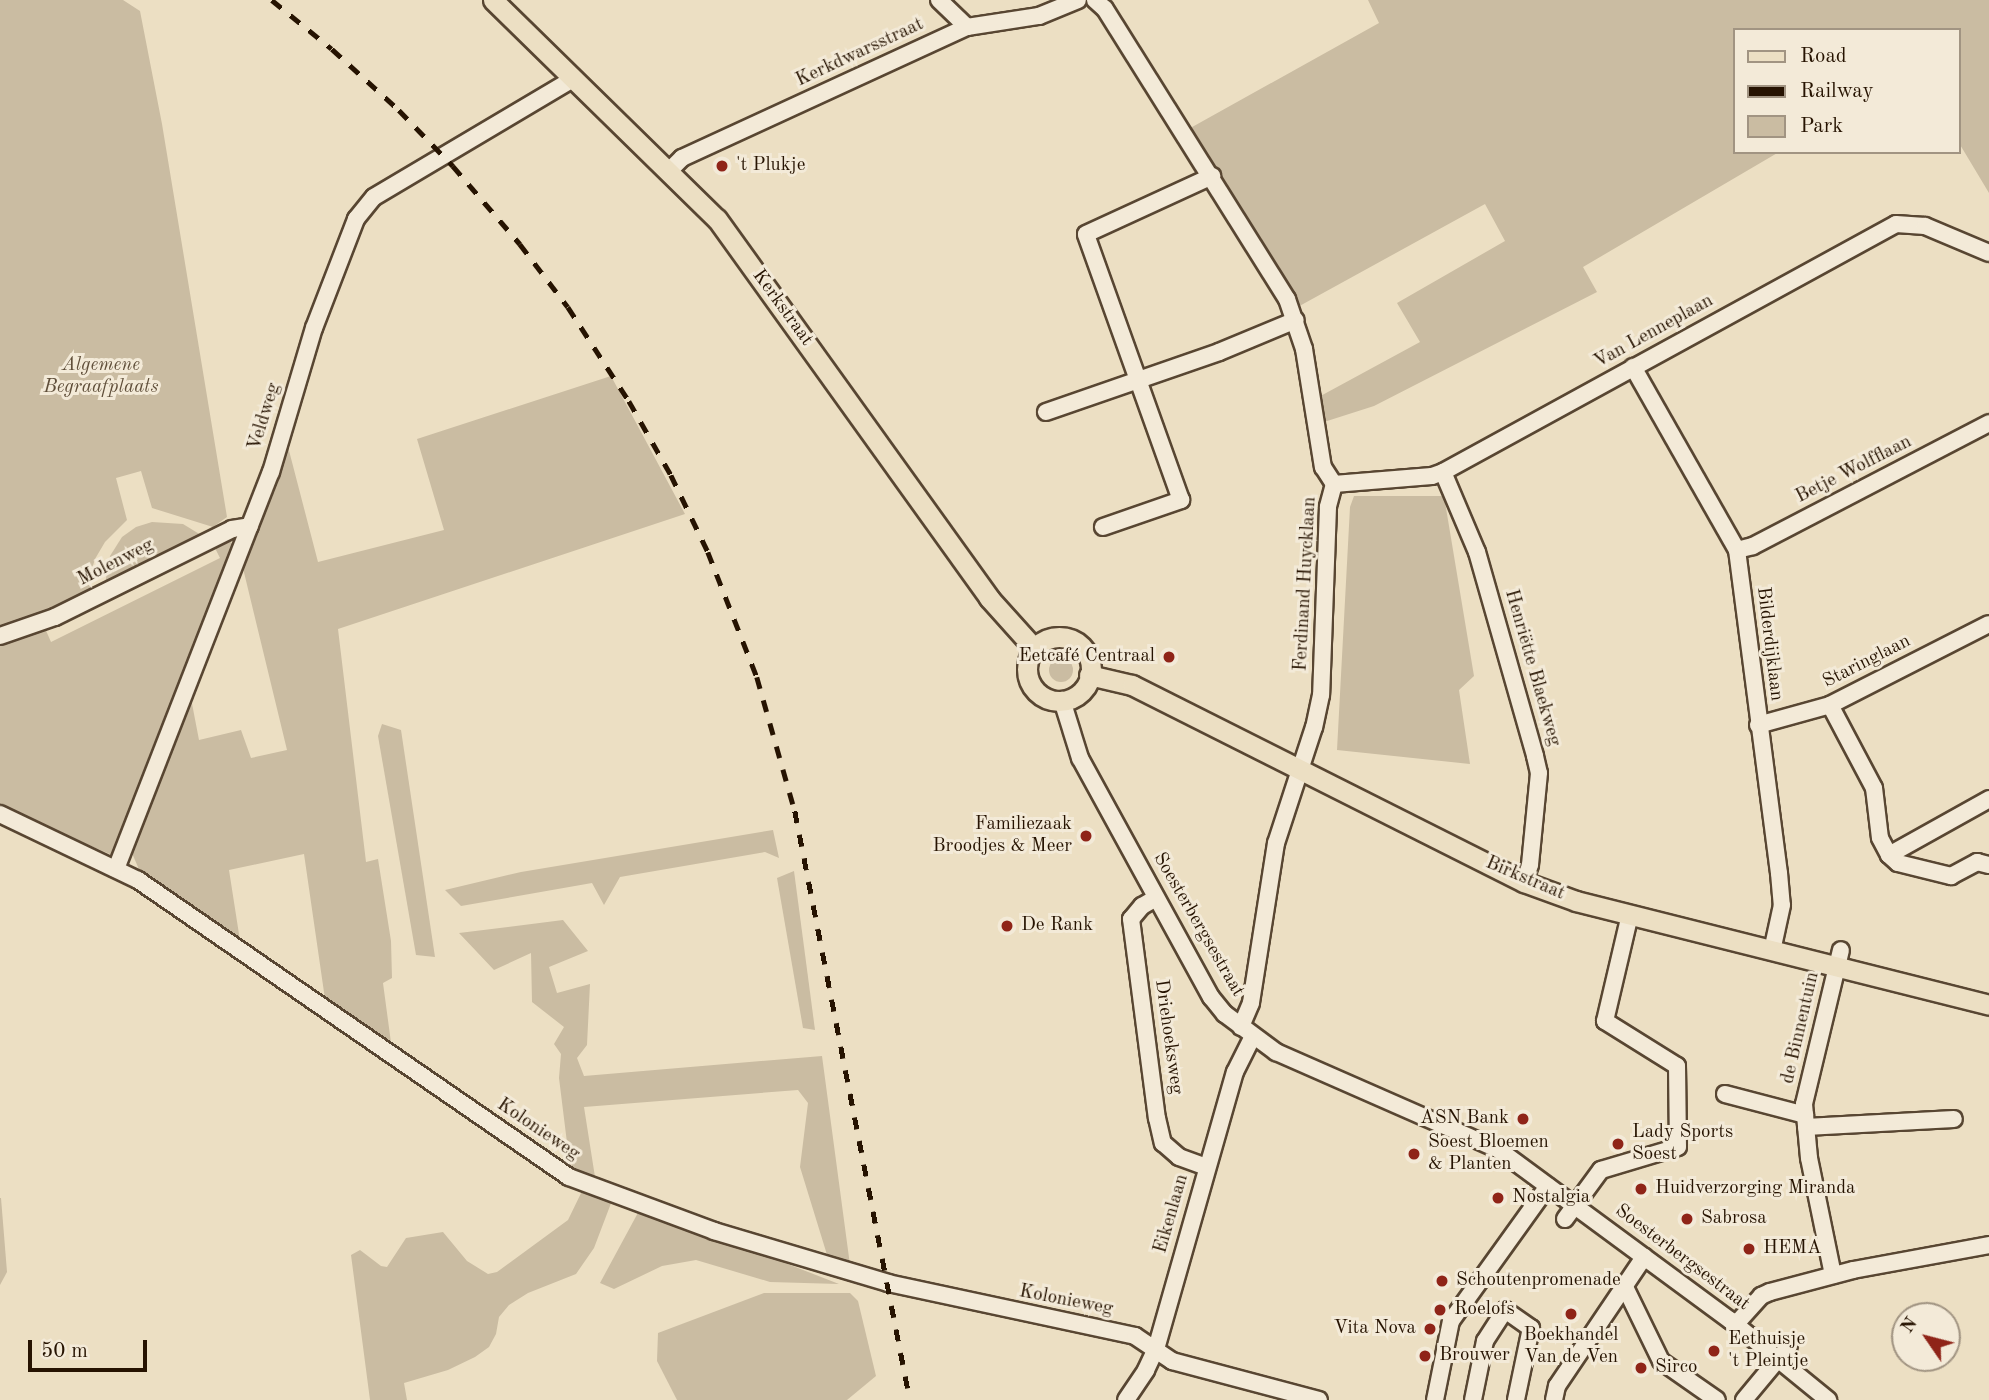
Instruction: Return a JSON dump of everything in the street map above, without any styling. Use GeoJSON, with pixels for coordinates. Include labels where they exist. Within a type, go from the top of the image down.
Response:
{"type":"FeatureCollection","features":[{"type":"Feature","properties":{"kind":"main road","name":"Kerkstraat"},"geometry":{"type":"LineString","coordinates":[[493,0],[670,170],[717,219],[989,598],[1034,648]]}},
{"type":"Feature","properties":{"kind":"main road"},"geometry":{"type":"LineString","coordinates":[[1051,638],[1070,639],[1085,651],[1089,659],[1089,675],[1078,694],[1062,700],[1049,699],[1032,687],[1027,667],[1034,648],[1051,638]]}},
{"type":"Feature","properties":{"kind":"main road","name":"Birkstraat"},"geometry":{"type":"LineString","coordinates":[[1089,675],[1132,685],[1524,882],[1576,901],[1772,951],[1839,959],[1989,1005]]}},
{"type":"Feature","properties":{"kind":"street"},"geometry":{"type":"LineString","coordinates":[[939,0],[967,27]]}},
{"type":"Feature","properties":{"kind":"street","name":"Kerkdwarsstraat"},"geometry":{"type":"LineString","coordinates":[[670,170],[682,158],[967,27],[1039,16],[1077,0]]}},
{"type":"Feature","properties":{"kind":"street","name":"Ferdinand Huycklaan"},"geometry":{"type":"LineString","coordinates":[[1095,0],[1105,9],[1212,176],[1287,299],[1296,320],[1323,467],[1334,484],[1328,507],[1321,695],[1301,770]]}},
{"type":"Feature","properties":{"kind":"street","name":"Veldweg"},"geometry":{"type":"LineString","coordinates":[[116,869],[271,472],[313,328],[356,219],[374,197],[573,79]]}},
{"type":"Feature","properties":{"kind":"street"},"geometry":{"type":"LineString","coordinates":[[1102,527],[1181,500],[1086,234],[1212,176]]}},
{"type":"Feature","properties":{"kind":"street","name":"Van Lenneplaan"},"geometry":{"type":"LineString","coordinates":[[1334,484],[1432,476],[1443,472],[1896,224],[1925,226],[1989,253]]}},
{"type":"Feature","properties":{"kind":"street"},"geometry":{"type":"LineString","coordinates":[[1046,412],[1219,352],[1296,320]]}},
{"type":"Feature","properties":{"kind":"street","name":"Bilderdijklaan"},"geometry":{"type":"LineString","coordinates":[[1633,367],[1737,551],[1782,905],[1772,951]]}},
{"type":"Feature","properties":{"kind":"street","name":"Betje Wolfflaan"},"geometry":{"type":"LineString","coordinates":[[1737,551],[1753,546],[1989,423]]}},
{"type":"Feature","properties":{"kind":"street","name":"Henriëtte Blaekweg"},"geometry":{"type":"LineString","coordinates":[[1443,472],[1477,552],[1539,773],[1530,864],[1524,882]]}},
{"type":"Feature","properties":{"kind":"street","name":"Molenweg"},"geometry":{"type":"LineString","coordinates":[[0,636],[55,617],[232,528],[250,526]]}},
{"type":"Feature","properties":{"kind":"street","name":"Staringlaan"},"geometry":{"type":"LineString","coordinates":[[1758,725],[1830,705],[1989,624]]}},
{"type":"Feature","properties":{"kind":"street","name":"Soesterbergsestraat"},"geometry":{"type":"LineString","coordinates":[[1062,700],[1080,758],[1211,997],[1247,1032],[1296,1062],[1499,1150],[1735,1324],[1784,1352],[1828,1400]]}},
{"type":"Feature","properties":{"kind":"street"},"geometry":{"type":"LineString","coordinates":[[1830,705],[1874,788],[1880,838],[1889,855],[1898,863],[1951,876],[1978,862],[1989,865]]}},
{"type":"Feature","properties":{"kind":"street","name":"Eikenlaan"},"geometry":{"type":"LineString","coordinates":[[1126,1400],[1156,1349],[1247,1032],[1276,843],[1301,770]]}},
{"type":"Feature","properties":{"kind":"street"},"geometry":{"type":"LineString","coordinates":[[1889,855],[1989,800]]}},
{"type":"Feature","properties":{"kind":"street","name":"Kolonieweg"},"geometry":{"type":"LineString","coordinates":[[0,814],[138,880],[569,1177],[714,1231],[888,1283],[1135,1336],[1171,1361],[1319,1400]]}},
{"type":"Feature","properties":{"kind":"street","name":"Driehoeksweg"},"geometry":{"type":"LineString","coordinates":[[1156,898],[1142,906],[1130,919],[1157,1118],[1163,1143],[1179,1157],[1207,1167]]}},
{"type":"Feature","properties":{"kind":"street"},"geometry":{"type":"LineString","coordinates":[[1566,1219],[1601,1170],[1678,1147],[1676,1066],[1605,1021],[1630,915]]}},
{"type":"Feature","properties":{"kind":"street","name":"de Binnentuin"},"geometry":{"type":"LineString","coordinates":[[1833,1275],[1809,1158],[1804,1104],[1839,959]]}},
{"type":"Feature","properties":{"kind":"street","name":"de Binnentuin"},"geometry":{"type":"LineString","coordinates":[[1725,1094],[1806,1121],[1954,1119]]}},
{"type":"Feature","properties":{"kind":"street"},"geometry":{"type":"LineString","coordinates":[[1435,1400],[1451,1321],[1548,1186]]}},
{"type":"Feature","properties":{"kind":"street"},"geometry":{"type":"LineString","coordinates":[[1735,1324],[1765,1293],[1833,1275],[1989,1245]]}},
{"type":"Feature","properties":{"kind":"street"},"geometry":{"type":"LineString","coordinates":[[1554,1400],[1557,1386],[1644,1257]]}},
{"type":"Feature","properties":{"kind":"street"},"geometry":{"type":"LineString","coordinates":[[1625,1285],[1661,1361],[1717,1400]]}},
{"type":"Feature","properties":{"kind":"street"},"geometry":{"type":"LineString","coordinates":[[1473,1400],[1485,1341],[1505,1310],[1531,1328],[1516,1400]]}},
{"type":"Feature","properties":{"kind":"street"},"geometry":{"type":"LineString","coordinates":[[1744,1400],[1784,1352]]}},
{"type":"Feature","properties":{"kind":"green space","name":"Algemene Begraafplaats"},"geometry":{"type":"Polygon","coordinates":[[[0,0],[123,0],[140,11],[162,124],[227,517],[213,527],[152,508],[141,471],[116,478],[127,520],[105,542],[95,559],[90,575],[91,592],[73,603],[0,630],[0,0]]]}},
{"type":"Feature","properties":{"kind":"green space"},"geometry":{"type":"Polygon","coordinates":[[[1368,0],[1989,0],[1989,193],[1961,146],[1961,28],[1734,28],[1734,154],[1776,154],[1583,267],[1597,292],[1374,406],[1324,422],[1315,399],[1420,342],[1397,303],[1505,241],[1485,204],[1294,309],[1185,131],[1379,23],[1368,0]]]}},
{"type":"Feature","properties":{"kind":"green space"},"geometry":{"type":"Polygon","coordinates":[[[611,376],[685,514],[338,629],[366,862],[378,859],[391,941],[392,978],[383,983],[392,1050],[326,1006],[304,854],[229,870],[241,947],[143,879],[132,853],[135,834],[189,688],[199,740],[241,730],[251,758],[287,750],[241,560],[286,439],[318,562],[444,530],[417,439],[611,376]]]}},
{"type":"Feature","properties":{"kind":"green space"},"geometry":{"type":"Polygon","coordinates":[[[1354,496],[1444,496],[1474,676],[1459,690],[1470,764],[1337,750],[1350,507],[1354,496]]]}},
{"type":"Feature","properties":{"kind":"green space"},"geometry":{"type":"Polygon","coordinates":[[[152,522],[183,524],[201,535],[105,584],[110,556],[122,537],[136,527],[152,522]]]}},
{"type":"Feature","properties":{"kind":"green space"},"geometry":{"type":"Polygon","coordinates":[[[227,539],[234,545],[234,554],[152,748],[112,855],[0,807],[0,640],[44,626],[51,642],[220,558],[213,544],[227,539]]]}},
{"type":"Feature","properties":{"kind":"green space"},"geometry":{"type":"Polygon","coordinates":[[[1061,658],[1069,662],[1073,670],[1069,678],[1061,682],[1053,678],[1049,670],[1053,662],[1061,658]]]}},
{"type":"Feature","properties":{"kind":"green space"},"geometry":{"type":"Polygon","coordinates":[[[382,724],[401,730],[435,957],[416,955],[378,736],[382,724]]]}},
{"type":"Feature","properties":{"kind":"green space"},"geometry":{"type":"Polygon","coordinates":[[[773,830],[779,858],[765,852],[620,877],[604,905],[592,883],[461,906],[445,890],[521,872],[773,830]]]}},
{"type":"Feature","properties":{"kind":"green space"},"geometry":{"type":"Polygon","coordinates":[[[794,871],[815,1030],[803,1028],[777,878],[794,871]]]}},
{"type":"Feature","properties":{"kind":"green space"},"geometry":{"type":"Polygon","coordinates":[[[563,920],[588,951],[549,967],[557,993],[590,984],[587,1045],[577,1058],[584,1076],[822,1056],[850,1265],[828,1258],[800,1167],[808,1103],[798,1090],[584,1107],[595,1177],[570,1167],[559,1078],[561,1054],[554,1044],[564,1027],[532,1002],[531,953],[494,970],[459,933],[563,920]]]}},
{"type":"Feature","properties":{"kind":"green space"},"geometry":{"type":"Polygon","coordinates":[[[584,1187],[613,1198],[594,1248],[576,1274],[528,1293],[509,1305],[499,1317],[496,1334],[489,1347],[475,1357],[448,1370],[404,1383],[407,1400],[370,1400],[351,1255],[360,1250],[381,1266],[387,1267],[406,1238],[443,1232],[467,1261],[488,1274],[497,1272],[568,1220],[584,1187]]]}},
{"type":"Feature","properties":{"kind":"green space"},"geometry":{"type":"Polygon","coordinates":[[[0,1198],[7,1272],[0,1285],[0,1198]]]}},
{"type":"Feature","properties":{"kind":"green space"},"geometry":{"type":"Polygon","coordinates":[[[640,1209],[839,1284],[770,1282],[696,1260],[662,1266],[614,1289],[600,1283],[640,1209]]]}},
{"type":"Feature","properties":{"kind":"green space"},"geometry":{"type":"Polygon","coordinates":[[[764,1293],[850,1293],[858,1301],[876,1376],[847,1400],[677,1400],[657,1361],[658,1333],[764,1293]]]}},
{"type":"Feature","properties":{"kind":"railway"},"geometry":{"type":"LineString","coordinates":[[272,0],[332,49],[399,110],[453,166],[520,244],[568,307],[629,401],[671,475],[708,552],[757,677],[795,811],[910,1400]]}},
{"type":"Feature","properties":{"kind":"place","name":"'t Plukje"},"geometry":{"type":"Point","coordinates":[722,166]}},
{"type":"Feature","properties":{"kind":"place","name":"Eetcafé Centraal"},"geometry":{"type":"Point","coordinates":[1169,657]}},
{"type":"Feature","properties":{"kind":"place","name":"Familiezaak Broodjes & Meer"},"geometry":{"type":"Point","coordinates":[1086,836]}},
{"type":"Feature","properties":{"kind":"place","name":"De Rank"},"geometry":{"type":"Point","coordinates":[1007,926]}},
{"type":"Feature","properties":{"kind":"place","name":"ASN Bank"},"geometry":{"type":"Point","coordinates":[1523,1119]}},
{"type":"Feature","properties":{"kind":"place","name":"Lady Sports Soest"},"geometry":{"type":"Point","coordinates":[1618,1144]}},
{"type":"Feature","properties":{"kind":"place","name":"Soest Bloemen & Planten"},"geometry":{"type":"Point","coordinates":[1414,1154]}},
{"type":"Feature","properties":{"kind":"place","name":"Huidverzorging Miranda"},"geometry":{"type":"Point","coordinates":[1641,1189]}},
{"type":"Feature","properties":{"kind":"place","name":"Nostalgia"},"geometry":{"type":"Point","coordinates":[1498,1198]}},
{"type":"Feature","properties":{"kind":"place","name":"Sabrosa"},"geometry":{"type":"Point","coordinates":[1687,1219]}},
{"type":"Feature","properties":{"kind":"place","name":"HEMA"},"geometry":{"type":"Point","coordinates":[1749,1249]}},
{"type":"Feature","properties":{"kind":"place","name":"Schoutenpromenade"},"geometry":{"type":"Point","coordinates":[1442,1281]}},
{"type":"Feature","properties":{"kind":"place","name":"Roelofs"},"geometry":{"type":"Point","coordinates":[1440,1310]}},
{"type":"Feature","properties":{"kind":"place","name":"Boekhandel Van de Ven"},"geometry":{"type":"Point","coordinates":[1571,1314]}},
{"type":"Feature","properties":{"kind":"place","name":"Vita Nova"},"geometry":{"type":"Point","coordinates":[1430,1329]}},
{"type":"Feature","properties":{"kind":"place","name":"Eethuisje 't Pleintje"},"geometry":{"type":"Point","coordinates":[1714,1351]}},
{"type":"Feature","properties":{"kind":"place","name":"Brouwer"},"geometry":{"type":"Point","coordinates":[1425,1356]}},
{"type":"Feature","properties":{"kind":"place","name":"Sirco"},"geometry":{"type":"Point","coordinates":[1641,1368]}}]}
